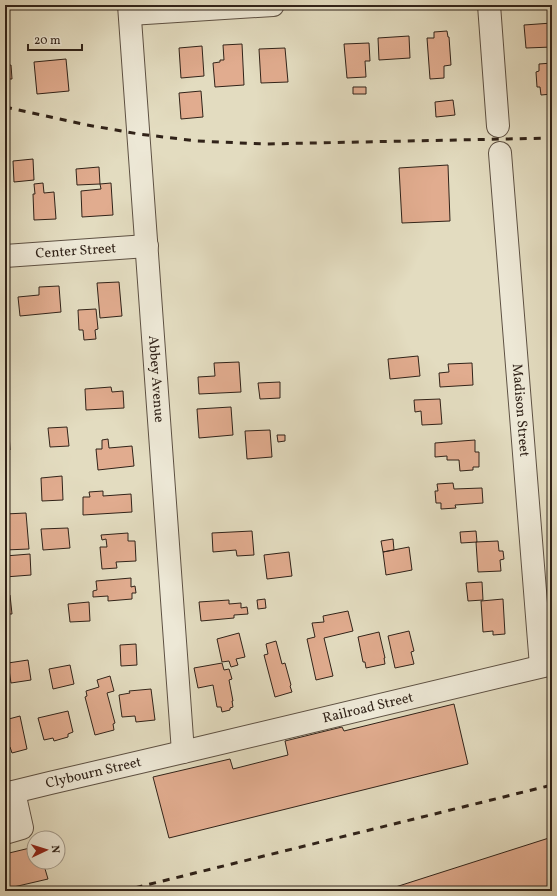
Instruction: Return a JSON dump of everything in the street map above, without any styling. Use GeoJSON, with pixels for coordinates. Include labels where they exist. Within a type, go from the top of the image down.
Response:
{"type":"FeatureCollection","features":[{"type":"Feature","properties":{"kind":"street"},"geometry":{"type":"LineString","coordinates":[[129,9],[273,5]]}},
{"type":"Feature","properties":{"kind":"street"},"geometry":{"type":"LineString","coordinates":[[489,5],[498,126]]}},
{"type":"Feature","properties":{"kind":"street","name":"Abbey Avenue"},"geometry":{"type":"LineString","coordinates":[[129,9],[183,752]]}},
{"type":"Feature","properties":{"kind":"street","name":"Madison Street"},"geometry":{"type":"LineString","coordinates":[[500,153],[547,665]]}},
{"type":"Feature","properties":{"kind":"street","name":"Center Street"},"geometry":{"type":"LineString","coordinates":[[5,256],[147,246]]}},
{"type":"Feature","properties":{"kind":"street","name":"Railroad Street"},"geometry":{"type":"LineString","coordinates":[[183,752],[547,665]]}},
{"type":"Feature","properties":{"kind":"street","name":"Clybourn Street"},"geometry":{"type":"LineString","coordinates":[[9,793],[183,752]]}},
{"type":"Feature","properties":{"kind":"street"},"geometry":{"type":"LineString","coordinates":[[5,833],[22,828],[9,793]]}},
{"type":"Feature","properties":{"kind":"building"},"geometry":{"type":"Polygon","coordinates":[[[552,23],[552,47],[526,48],[524,25],[552,23]]]}},
{"type":"Feature","properties":{"kind":"building"},"geometry":{"type":"Polygon","coordinates":[[[447,31],[449,37],[451,65],[444,66],[444,78],[430,79],[427,38],[434,38],[434,32],[447,31]]]}},
{"type":"Feature","properties":{"kind":"building"},"geometry":{"type":"Polygon","coordinates":[[[409,36],[410,58],[379,60],[378,38],[409,36]]]}},
{"type":"Feature","properties":{"kind":"building"},"geometry":{"type":"Polygon","coordinates":[[[369,43],[370,61],[365,61],[366,77],[347,78],[344,44],[369,43]]]}},
{"type":"Feature","properties":{"kind":"building"},"geometry":{"type":"Polygon","coordinates":[[[242,44],[244,85],[215,87],[213,63],[224,60],[223,45],[242,44]]]}},
{"type":"Feature","properties":{"kind":"building"},"geometry":{"type":"Polygon","coordinates":[[[202,46],[204,76],[181,78],[179,48],[202,46]]]}},
{"type":"Feature","properties":{"kind":"building"},"geometry":{"type":"Polygon","coordinates":[[[285,48],[288,82],[261,83],[259,49],[285,48]]]}},
{"type":"Feature","properties":{"kind":"building"},"geometry":{"type":"Polygon","coordinates":[[[66,59],[69,91],[37,94],[34,62],[66,59]]]}},
{"type":"Feature","properties":{"kind":"building"},"geometry":{"type":"Polygon","coordinates":[[[552,63],[552,94],[541,95],[540,87],[537,87],[536,72],[539,71],[539,64],[552,63]]]}},
{"type":"Feature","properties":{"kind":"building"},"geometry":{"type":"Polygon","coordinates":[[[11,65],[12,79],[5,79],[5,66],[11,65]]]}},
{"type":"Feature","properties":{"kind":"building"},"geometry":{"type":"Polygon","coordinates":[[[353,87],[366,87],[366,94],[353,94],[353,87]]]}},
{"type":"Feature","properties":{"kind":"building"},"geometry":{"type":"Polygon","coordinates":[[[201,91],[203,117],[181,119],[179,93],[201,91]]]}},
{"type":"Feature","properties":{"kind":"building"},"geometry":{"type":"Polygon","coordinates":[[[453,100],[455,115],[436,117],[435,102],[453,100]]]}},
{"type":"Feature","properties":{"kind":"building"},"geometry":{"type":"Polygon","coordinates":[[[33,159],[34,180],[14,182],[13,161],[33,159]]]}},
{"type":"Feature","properties":{"kind":"building"},"geometry":{"type":"Polygon","coordinates":[[[448,165],[450,221],[402,223],[399,168],[448,165]]]}},
{"type":"Feature","properties":{"kind":"building"},"geometry":{"type":"Polygon","coordinates":[[[99,167],[100,184],[77,185],[76,169],[99,167]]]}},
{"type":"Feature","properties":{"kind":"building"},"geometry":{"type":"Polygon","coordinates":[[[43,183],[44,193],[54,192],[56,219],[34,220],[34,184],[43,183]]]}},
{"type":"Feature","properties":{"kind":"building"},"geometry":{"type":"Polygon","coordinates":[[[111,183],[113,215],[82,217],[81,191],[101,189],[100,184],[111,183]]]}},
{"type":"Feature","properties":{"kind":"building"},"geometry":{"type":"Polygon","coordinates":[[[119,282],[122,316],[100,318],[97,283],[119,282]]]}},
{"type":"Feature","properties":{"kind":"building"},"geometry":{"type":"Polygon","coordinates":[[[59,286],[61,312],[20,316],[18,297],[39,295],[39,287],[59,286]]]}},
{"type":"Feature","properties":{"kind":"building"},"geometry":{"type":"Polygon","coordinates":[[[96,309],[98,329],[95,330],[96,339],[84,340],[83,330],[79,330],[78,310],[96,309]]]}},
{"type":"Feature","properties":{"kind":"building"},"geometry":{"type":"Polygon","coordinates":[[[418,356],[420,376],[390,379],[388,359],[418,356]]]}},
{"type":"Feature","properties":{"kind":"building"},"geometry":{"type":"Polygon","coordinates":[[[239,362],[241,392],[199,394],[198,377],[215,376],[214,363],[239,362]]]}},
{"type":"Feature","properties":{"kind":"building"},"geometry":{"type":"Polygon","coordinates":[[[472,363],[473,385],[440,387],[439,373],[449,372],[448,364],[472,363]]]}},
{"type":"Feature","properties":{"kind":"building"},"geometry":{"type":"Polygon","coordinates":[[[280,382],[280,398],[260,399],[258,383],[280,382]]]}},
{"type":"Feature","properties":{"kind":"building"},"geometry":{"type":"Polygon","coordinates":[[[111,387],[112,392],[123,391],[124,408],[86,410],[85,389],[111,387]]]}},
{"type":"Feature","properties":{"kind":"building"},"geometry":{"type":"Polygon","coordinates":[[[440,399],[442,424],[422,425],[421,411],[415,412],[414,400],[440,399]]]}},
{"type":"Feature","properties":{"kind":"building"},"geometry":{"type":"Polygon","coordinates":[[[231,407],[233,435],[199,438],[197,409],[231,407]]]}},
{"type":"Feature","properties":{"kind":"building"},"geometry":{"type":"Polygon","coordinates":[[[67,427],[69,446],[50,447],[48,428],[67,427]]]}},
{"type":"Feature","properties":{"kind":"building"},"geometry":{"type":"Polygon","coordinates":[[[270,430],[272,457],[247,459],[245,431],[270,430]]]}},
{"type":"Feature","properties":{"kind":"building"},"geometry":{"type":"Polygon","coordinates":[[[5,432],[9,432],[10,450],[5,450],[5,432]]]}},
{"type":"Feature","properties":{"kind":"building"},"geometry":{"type":"Polygon","coordinates":[[[277,435],[285,435],[285,441],[278,442],[277,435]]]}},
{"type":"Feature","properties":{"kind":"building"},"geometry":{"type":"Polygon","coordinates":[[[108,439],[109,448],[132,446],[134,466],[98,470],[96,449],[102,449],[102,440],[108,439]]]}},
{"type":"Feature","properties":{"kind":"building"},"geometry":{"type":"Polygon","coordinates":[[[475,440],[475,452],[479,452],[479,467],[473,467],[473,470],[460,471],[459,460],[447,460],[447,456],[435,457],[435,443],[475,440]]]}},
{"type":"Feature","properties":{"kind":"building"},"geometry":{"type":"Polygon","coordinates":[[[62,476],[63,500],[42,501],[41,478],[62,476]]]}},
{"type":"Feature","properties":{"kind":"building"},"geometry":{"type":"Polygon","coordinates":[[[453,483],[454,489],[482,488],[483,503],[455,505],[456,508],[441,509],[441,503],[436,503],[435,491],[438,491],[437,484],[453,483]]]}},
{"type":"Feature","properties":{"kind":"building"},"geometry":{"type":"Polygon","coordinates":[[[103,491],[103,496],[131,494],[132,512],[83,515],[83,497],[90,497],[89,492],[103,491]]]}},
{"type":"Feature","properties":{"kind":"building"},"geometry":{"type":"Polygon","coordinates":[[[26,513],[29,549],[5,550],[5,514],[26,513]]]}},
{"type":"Feature","properties":{"kind":"building"},"geometry":{"type":"Polygon","coordinates":[[[68,528],[70,548],[43,550],[41,529],[68,528]]]}},
{"type":"Feature","properties":{"kind":"building"},"geometry":{"type":"Polygon","coordinates":[[[252,531],[254,555],[237,556],[236,550],[213,552],[212,533],[252,531]]]}},
{"type":"Feature","properties":{"kind":"building"},"geometry":{"type":"Polygon","coordinates":[[[476,531],[477,542],[461,543],[460,532],[476,531]]]}},
{"type":"Feature","properties":{"kind":"building"},"geometry":{"type":"Polygon","coordinates":[[[128,533],[128,541],[135,541],[136,561],[116,562],[117,568],[102,569],[100,547],[107,547],[106,539],[102,540],[101,535],[128,533]]]}},
{"type":"Feature","properties":{"kind":"building"},"geometry":{"type":"Polygon","coordinates":[[[393,539],[394,550],[383,552],[381,541],[393,539]]]}},
{"type":"Feature","properties":{"kind":"building"},"geometry":{"type":"Polygon","coordinates":[[[498,541],[499,551],[503,551],[504,559],[500,560],[501,571],[478,572],[476,542],[498,541]]]}},
{"type":"Feature","properties":{"kind":"building"},"geometry":{"type":"Polygon","coordinates":[[[409,547],[412,570],[386,575],[383,552],[409,547]]]}},
{"type":"Feature","properties":{"kind":"building"},"geometry":{"type":"Polygon","coordinates":[[[289,552],[292,576],[267,579],[264,555],[289,552]]]}},
{"type":"Feature","properties":{"kind":"building"},"geometry":{"type":"Polygon","coordinates":[[[30,554],[31,575],[5,577],[5,556],[30,554]]]}},
{"type":"Feature","properties":{"kind":"building"},"geometry":{"type":"Polygon","coordinates":[[[131,578],[131,587],[135,586],[136,593],[132,593],[132,599],[108,601],[108,596],[93,597],[93,591],[97,590],[96,581],[131,578]]]}},
{"type":"Feature","properties":{"kind":"building"},"geometry":{"type":"Polygon","coordinates":[[[482,582],[483,600],[468,601],[466,583],[482,582]]]}},
{"type":"Feature","properties":{"kind":"building"},"geometry":{"type":"Polygon","coordinates":[[[10,595],[12,614],[5,614],[5,596],[10,595]]]}},
{"type":"Feature","properties":{"kind":"building"},"geometry":{"type":"Polygon","coordinates":[[[265,599],[266,608],[258,609],[257,600],[265,599]]]}},
{"type":"Feature","properties":{"kind":"building"},"geometry":{"type":"Polygon","coordinates":[[[503,599],[505,634],[493,635],[493,631],[483,632],[481,601],[503,599]]]}},
{"type":"Feature","properties":{"kind":"building"},"geometry":{"type":"Polygon","coordinates":[[[229,600],[229,604],[241,603],[241,608],[247,607],[248,614],[234,615],[234,618],[201,621],[199,602],[229,600]]]}},
{"type":"Feature","properties":{"kind":"building"},"geometry":{"type":"Polygon","coordinates":[[[89,602],[90,621],[70,622],[68,604],[89,602]]]}},
{"type":"Feature","properties":{"kind":"building"},"geometry":{"type":"Polygon","coordinates":[[[348,611],[353,631],[324,638],[333,676],[316,680],[307,639],[315,637],[312,623],[324,622],[323,616],[348,611]]]}},
{"type":"Feature","properties":{"kind":"building"},"geometry":{"type":"Polygon","coordinates":[[[409,631],[414,651],[411,652],[414,664],[395,668],[388,636],[409,631]]]}},
{"type":"Feature","properties":{"kind":"building"},"geometry":{"type":"Polygon","coordinates":[[[379,632],[385,664],[366,668],[365,662],[363,662],[358,637],[379,632]]]}},
{"type":"Feature","properties":{"kind":"building"},"geometry":{"type":"Polygon","coordinates":[[[239,633],[245,657],[236,659],[238,665],[231,667],[229,661],[222,662],[217,639],[239,633]]]}},
{"type":"Feature","properties":{"kind":"building"},"geometry":{"type":"Polygon","coordinates":[[[276,641],[282,664],[285,663],[292,692],[275,697],[264,655],[268,654],[266,644],[276,641]]]}},
{"type":"Feature","properties":{"kind":"building"},"geometry":{"type":"Polygon","coordinates":[[[136,644],[137,665],[121,666],[120,645],[136,644]]]}},
{"type":"Feature","properties":{"kind":"building"},"geometry":{"type":"Polygon","coordinates":[[[28,660],[31,680],[11,683],[8,663],[28,660]]]}},
{"type":"Feature","properties":{"kind":"building"},"geometry":{"type":"Polygon","coordinates":[[[222,663],[224,670],[229,669],[232,679],[229,680],[233,707],[230,708],[230,710],[222,712],[221,707],[217,707],[213,685],[198,688],[194,668],[222,663]]]}},
{"type":"Feature","properties":{"kind":"building"},"geometry":{"type":"Polygon","coordinates":[[[70,665],[74,684],[53,689],[49,669],[70,665]]]}},
{"type":"Feature","properties":{"kind":"building"},"geometry":{"type":"Polygon","coordinates":[[[110,676],[114,691],[107,693],[115,723],[113,724],[114,730],[95,735],[85,697],[87,696],[86,691],[99,687],[97,680],[110,676]]]}},
{"type":"Feature","properties":{"kind":"building"},"geometry":{"type":"Polygon","coordinates":[[[151,689],[155,720],[136,722],[135,716],[122,717],[119,695],[130,693],[129,691],[151,689]]]}},
{"type":"Feature","properties":{"kind":"building"},"geometry":{"type":"Polygon","coordinates":[[[454,704],[468,764],[169,838],[153,777],[230,759],[233,769],[288,755],[285,741],[342,727],[344,731],[454,704]]]}},
{"type":"Feature","properties":{"kind":"building"},"geometry":{"type":"Polygon","coordinates":[[[68,711],[73,732],[68,734],[68,737],[54,741],[53,738],[44,740],[38,718],[68,711]]]}},
{"type":"Feature","properties":{"kind":"building"},"geometry":{"type":"Polygon","coordinates":[[[20,716],[27,749],[12,753],[10,747],[5,748],[5,720],[20,716]]]}},
{"type":"Feature","properties":{"kind":"building"},"geometry":{"type":"Polygon","coordinates":[[[552,837],[552,881],[548,882],[551,891],[383,891],[552,837]]]}},
{"type":"Feature","properties":{"kind":"building"},"geometry":{"type":"Polygon","coordinates":[[[26,849],[26,870],[45,870],[48,879],[5,889],[5,854],[26,849]]]}},
{"type":"Feature","properties":{"kind":"railway"},"geometry":{"type":"LineString","coordinates":[[5,107],[87,125],[139,134],[197,141],[265,144],[552,138]]}},
{"type":"Feature","properties":{"kind":"railway"},"geometry":{"type":"LineString","coordinates":[[122,891],[552,785]]}}]}
